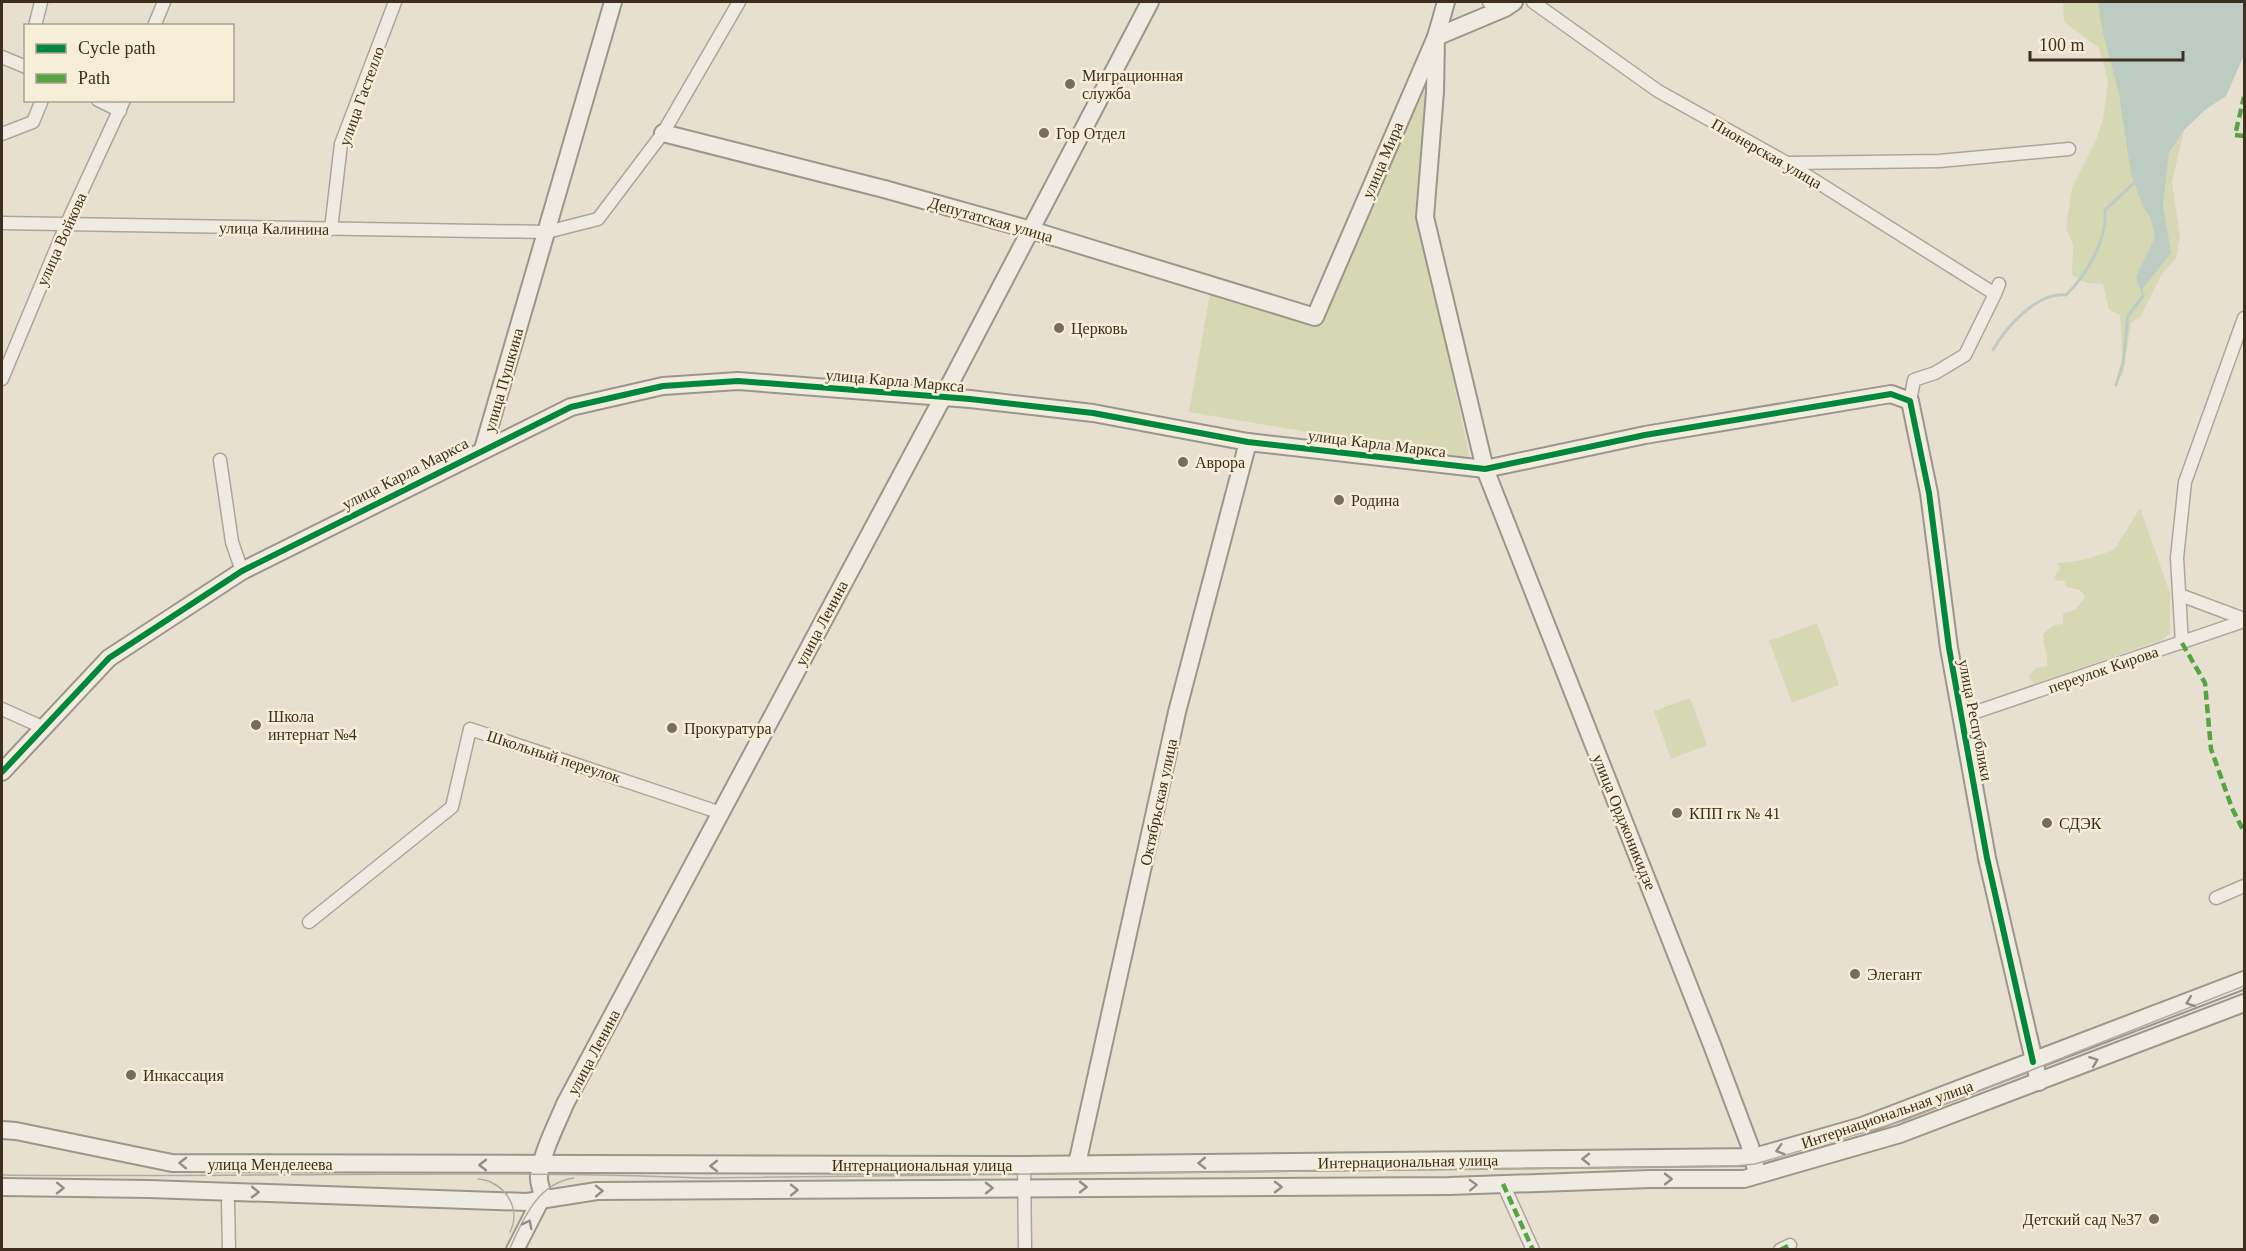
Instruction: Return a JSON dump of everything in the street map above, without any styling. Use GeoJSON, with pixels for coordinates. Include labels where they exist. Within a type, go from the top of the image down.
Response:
{"type":"FeatureCollection","features":[{"type":"Feature","properties":{"kind":"street"},"geometry":{"type":"LineString","coordinates":[[36,24],[41,2]]}},
{"type":"Feature","properties":{"kind":"street"},"geometry":{"type":"LineString","coordinates":[[155,24],[164,2]]}},
{"type":"Feature","properties":{"kind":"street","name":"улица Гастелло"},"geometry":{"type":"LineString","coordinates":[[330,229],[341,144],[396,2]]}},
{"type":"Feature","properties":{"kind":"street"},"geometry":{"type":"LineString","coordinates":[[490,426],[613,2]]}},
{"type":"Feature","properties":{"kind":"street","name":"улица Пушкина"},"geometry":{"type":"LineString","coordinates":[[483,449],[613,2]]}},
{"type":"Feature","properties":{"kind":"street","name":"улица Калинина"},"geometry":{"type":"LineString","coordinates":[[2,223],[547,232],[598,219],[663,133],[739,2]]}},
{"type":"Feature","properties":{"kind":"street","name":"улица Ленина"},"geometry":{"type":"LineString","coordinates":[[515,1250],[541,1199],[543,1192],[538,1178],[541,1165],[565,1104],[718,812],[942,399],[1150,2]]}},
{"type":"Feature","properties":{"kind":"street","name":"улица Мира"},"geometry":{"type":"LineString","coordinates":[[1315,317],[1436,37],[1446,2]]}},
{"type":"Feature","properties":{"kind":"street"},"geometry":{"type":"LineString","coordinates":[[1489,2],[1510,5]]}},
{"type":"Feature","properties":{"kind":"street","name":"Пионерская улица"},"geometry":{"type":"LineString","coordinates":[[1533,2],[1658,91],[1787,163],[1997,289],[1965,355],[1935,373],[1914,380],[1910,401]]}},
{"type":"Feature","properties":{"kind":"street"},"geometry":{"type":"LineString","coordinates":[[1436,37],[1510,5]]}},
{"type":"Feature","properties":{"kind":"street","name":"улица Орджоникидзе"},"geometry":{"type":"LineString","coordinates":[[1436,37],[1435,92],[1425,217],[1485,469],[1645,873],[1754,1157],[1756,1177]]}},
{"type":"Feature","properties":{"kind":"street"},"geometry":{"type":"LineString","coordinates":[[2,57],[24,64]]}},
{"type":"Feature","properties":{"kind":"street"},"geometry":{"type":"LineString","coordinates":[[2,134],[33,122],[41,102]]}},
{"type":"Feature","properties":{"kind":"street"},"geometry":{"type":"LineString","coordinates":[[106,102],[122,106]]}},
{"type":"Feature","properties":{"kind":"street","name":"улица Войкова"},"geometry":{"type":"LineString","coordinates":[[2,379],[67,223],[122,106]]}},
{"type":"Feature","properties":{"kind":"street","name":"Депутатская улица"},"geometry":{"type":"LineString","coordinates":[[663,133],[884,189],[1031,230],[1315,317]]}},
{"type":"Feature","properties":{"kind":"street"},"geometry":{"type":"LineString","coordinates":[[1787,163],[1939,161],[2070,149]]}},
{"type":"Feature","properties":{"kind":"street","name":"улица Пушкина"},"geometry":{"type":"LineString","coordinates":[[483,449],[547,232]]}},
{"type":"Feature","properties":{"kind":"street"},"geometry":{"type":"LineString","coordinates":[[2182,643],[2178,530],[2185,482],[2244,318]]}},
{"type":"Feature","properties":{"kind":"street","name":"улица Карла Маркса"},"geometry":{"type":"LineString","coordinates":[[2,772],[109,658],[242,571],[571,407],[663,386],[738,381],[857,389],[942,399],[970,399],[1093,413],[1248,442],[1485,469],[1656,433],[1891,394],[1910,401]]}},
{"type":"Feature","properties":{"kind":"street","name":"улица Республики"},"geometry":{"type":"LineString","coordinates":[[1910,401],[1929,493],[1947,633],[1987,858],[2039,1082]]}},
{"type":"Feature","properties":{"kind":"street","name":"Октябрьская улица"},"geometry":{"type":"LineString","coordinates":[[1077,1164],[1178,712],[1248,442]]}},
{"type":"Feature","properties":{"kind":"street"},"geometry":{"type":"LineString","coordinates":[[220,460],[232,542],[242,571]]}},
{"type":"Feature","properties":{"kind":"street","name":"переулок Кирова"},"geometry":{"type":"LineString","coordinates":[[2180,595],[2244,620]]}},
{"type":"Feature","properties":{"kind":"street","name":"переулок Кирова"},"geometry":{"type":"LineString","coordinates":[[1961,717],[2244,620]]}},
{"type":"Feature","properties":{"kind":"street"},"geometry":{"type":"LineString","coordinates":[[2,709],[42,727]]}},
{"type":"Feature","properties":{"kind":"street","name":"Школьный переулок"},"geometry":{"type":"LineString","coordinates":[[309,922],[452,807],[470,729],[718,812]]}},
{"type":"Feature","properties":{"kind":"street"},"geometry":{"type":"LineString","coordinates":[[2216,898],[2244,886]]}},
{"type":"Feature","properties":{"kind":"street","name":"Интернациональная улица"},"geometry":{"type":"LineString","coordinates":[[541,1165],[1024,1165],[1754,1157],[1862,1126],[2244,981]]}},
{"type":"Feature","properties":{"kind":"street","name":"Интернациональная улица"},"geometry":{"type":"LineString","coordinates":[[541,1199],[597,1191],[1503,1184],[1756,1177],[1888,1138],[2244,1003]]}},
{"type":"Feature","properties":{"kind":"street","name":"улица Менделеева"},"geometry":{"type":"LineString","coordinates":[[2,1130],[172,1163],[541,1165]]}},
{"type":"Feature","properties":{"kind":"street"},"geometry":{"type":"LineString","coordinates":[[1024,1165],[1025,1250]]}},
{"type":"Feature","properties":{"kind":"street"},"geometry":{"type":"LineString","coordinates":[[1503,1184],[1533,1250]]}},
{"type":"Feature","properties":{"kind":"street","name":"улица Менделеева"},"geometry":{"type":"LineString","coordinates":[[2,1187],[171,1190],[527,1202],[541,1199]]}},
{"type":"Feature","properties":{"kind":"street"},"geometry":{"type":"LineString","coordinates":[[228,1202],[229,1250]]}},
{"type":"Feature","properties":{"kind":"green space"},"geometry":{"type":"Polygon","coordinates":[[[2063,2],[2098,2],[2119,94],[2163,205],[2169,153],[2184,130],[2172,182],[2180,237],[2176,258],[2162,274],[2140,317],[2131,323],[2123,374],[2117,380],[2123,356],[2120,315],[2109,310],[2103,284],[2087,283],[2072,275],[2073,245],[2066,228],[2072,188],[2096,140],[2103,119],[2108,81],[2099,48],[2064,22],[2063,2]]]}},
{"type":"Feature","properties":{"kind":"green space"},"geometry":{"type":"Polygon","coordinates":[[[1419,84],[1432,88],[1419,220],[1470,459],[1189,412],[1210,294],[1319,325],[1419,84]]]}},
{"type":"Feature","properties":{"kind":"green space"},"geometry":{"type":"Polygon","coordinates":[[[2140,508],[2170,593],[2170,633],[2164,639],[2034,684],[2028,676],[2036,668],[2047,666],[2043,634],[2054,625],[2063,624],[2063,614],[2076,609],[2085,597],[2080,590],[2066,587],[2065,581],[2057,581],[2054,577],[2060,568],[2057,563],[2079,560],[2114,550],[2140,508]]]}},
{"type":"Feature","properties":{"kind":"green space"},"geometry":{"type":"Polygon","coordinates":[[[1817,623],[1839,685],[1792,703],[1769,641],[1817,623]]]}},
{"type":"Feature","properties":{"kind":"green space"},"geometry":{"type":"Polygon","coordinates":[[[1690,698],[1707,745],[1671,759],[1654,711],[1690,698]]]}},
{"type":"Feature","properties":{"kind":"shaded area"},"geometry":{"type":"Polygon","coordinates":[[[2098,2],[2244,2],[2244,55],[2226,96],[2205,110],[2184,130],[2169,153],[2163,205],[2171,253],[2143,288],[2143,296],[2136,277],[2155,237],[2151,219],[2143,206],[2131,174],[2119,94],[2102,29],[2098,2]]]}},
{"type":"Feature","properties":{"kind":"waterway"},"geometry":{"type":"LineString","coordinates":[[1993,350],[2014,322],[2034,305],[2055,295],[2066,295],[2074,287],[2088,267],[2099,245],[2103,233],[2105,210],[2134,183]]}},
{"type":"Feature","properties":{"kind":"waterway"},"geometry":{"type":"LineString","coordinates":[[2116,385],[2123,363],[2128,316],[2143,296]]}},
{"type":"Feature","properties":{"kind":"tram line"},"geometry":{"type":"LineString","coordinates":[[2,1175],[528,1174],[703,1178],[1735,1166],[1755,1164],[1903,1121],[2244,986]]}},
{"type":"Feature","properties":{"kind":"tram line"},"geometry":{"type":"LineString","coordinates":[[509,1250],[526,1215],[541,1195],[561,1181],[574,1178]]}},
{"type":"Feature","properties":{"kind":"tram line"},"geometry":{"type":"LineString","coordinates":[[478,1179],[496,1185],[508,1197],[514,1214],[510,1232]]}},
{"type":"Feature","properties":{"kind":"marked path"},"geometry":{"type":"LineString","coordinates":[[2244,97],[2235,135],[2244,136]]}},
{"type":"Feature","properties":{"kind":"marked path"},"geometry":{"type":"LineString","coordinates":[[2182,643],[2205,683],[2211,749],[2232,808],[2244,832]]}},
{"type":"Feature","properties":{"kind":"marked path"},"geometry":{"type":"LineString","coordinates":[[1503,1184],[1533,1250]]}},
{"type":"Feature","properties":{"kind":"marked path"},"geometry":{"type":"LineString","coordinates":[[1780,1250],[1790,1245]]}},
{"type":"Feature","properties":{"kind":"cycle path"},"geometry":{"type":"LineString","coordinates":[[2,772],[109,658],[242,571],[571,407],[663,386],[738,381],[970,399],[1093,413],[1248,442],[1485,469],[1645,435],[1891,394],[1910,401],[1929,493],[1949,648],[1987,858],[2033,1062]]}},
{"type":"Feature","properties":{"kind":"place","name":"Миграционная служба"},"geometry":{"type":"Point","coordinates":[1070,84]}},
{"type":"Feature","properties":{"kind":"place","name":"Гор Отдел"},"geometry":{"type":"Point","coordinates":[1044,133]}},
{"type":"Feature","properties":{"kind":"place","name":"Церковь"},"geometry":{"type":"Point","coordinates":[1059,328]}},
{"type":"Feature","properties":{"kind":"place","name":"Аврора"},"geometry":{"type":"Point","coordinates":[1183,462]}},
{"type":"Feature","properties":{"kind":"place","name":"Родина"},"geometry":{"type":"Point","coordinates":[1339,500]}},
{"type":"Feature","properties":{"kind":"place","name":"Школа интернат №4"},"geometry":{"type":"Point","coordinates":[256,725]}},
{"type":"Feature","properties":{"kind":"place","name":"Прокуратура"},"geometry":{"type":"Point","coordinates":[672,728]}},
{"type":"Feature","properties":{"kind":"place","name":"КПП гк № 41"},"geometry":{"type":"Point","coordinates":[1677,813]}},
{"type":"Feature","properties":{"kind":"place","name":"СДЭК"},"geometry":{"type":"Point","coordinates":[2047,823]}},
{"type":"Feature","properties":{"kind":"place","name":"Элегант"},"geometry":{"type":"Point","coordinates":[1855,974]}},
{"type":"Feature","properties":{"kind":"place","name":"Инкассация"},"geometry":{"type":"Point","coordinates":[131,1075]}},
{"type":"Feature","properties":{"kind":"place","name":"Детский сад №37"},"geometry":{"type":"Point","coordinates":[2154,1219]}}]}
